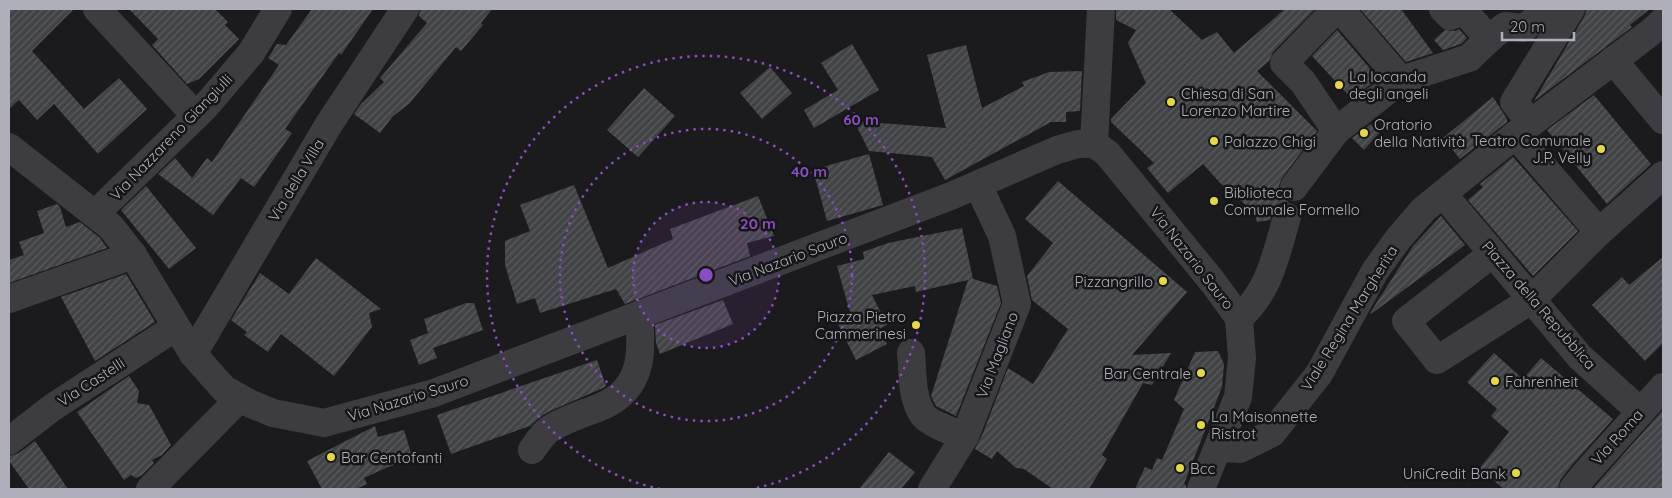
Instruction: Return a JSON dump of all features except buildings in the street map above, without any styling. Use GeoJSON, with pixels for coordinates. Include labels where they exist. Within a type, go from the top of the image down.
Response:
{"type":"FeatureCollection","features":[{"type":"Feature","properties":{"kind":"street"},"geometry":{"type":"LineString","coordinates":[[97,9],[196,116]]}},
{"type":"Feature","properties":{"kind":"street","name":"Via Nazzareno Giangiulli"},"geometry":{"type":"LineString","coordinates":[[95,214],[196,116],[251,53],[278,9]]}},
{"type":"Feature","properties":{"kind":"street","name":"Via della Villa"},"geometry":{"type":"LineString","coordinates":[[193,354],[329,124],[405,9]]}},
{"type":"Feature","properties":{"kind":"street"},"geometry":{"type":"LineString","coordinates":[[1094,144],[1101,9]]}},
{"type":"Feature","properties":{"kind":"street"},"geometry":{"type":"LineString","coordinates":[[1336,9],[1284,63],[1303,82],[1336,131]]}},
{"type":"Feature","properties":{"kind":"street"},"geometry":{"type":"LineString","coordinates":[[1340,9],[1400,80]]}},
{"type":"Feature","properties":{"kind":"street"},"geometry":{"type":"LineString","coordinates":[[1443,9],[1450,16],[1464,11],[1489,39]]}},
{"type":"Feature","properties":{"kind":"street"},"geometry":{"type":"LineString","coordinates":[[1294,187],[1336,131],[1400,80],[1469,58],[1505,26],[1524,28],[1549,9]]}},
{"type":"Feature","properties":{"kind":"street"},"geometry":{"type":"LineString","coordinates":[[1571,9],[1514,102],[1523,129],[1524,145],[1599,232]]}},
{"type":"Feature","properties":{"kind":"street","name":"Viale Regina Margherita"},"geometry":{"type":"LineString","coordinates":[[1218,448],[1240,449],[1272,433],[1319,374],[1375,272],[1424,209],[1523,129],[1613,60],[1659,33]]}},
{"type":"Feature","properties":{"kind":"street"},"geometry":{"type":"LineString","coordinates":[[1613,60],[1663,120]]}},
{"type":"Feature","properties":{"kind":"street","name":"Via Nazario Sauro"},"geometry":{"type":"LineString","coordinates":[[9,147],[111,227],[134,256],[193,354],[224,389],[251,404],[273,413],[324,423],[434,393],[978,185],[1057,150],[1078,144],[1094,144],[1107,153],[1212,281],[1239,318]]}},
{"type":"Feature","properties":{"kind":"street"},"geometry":{"type":"LineString","coordinates":[[1493,253],[1406,321],[1437,360],[1531,300],[1599,232],[1663,174]]}},
{"type":"Feature","properties":{"kind":"street","name":"Via Magliano"},"geometry":{"type":"LineString","coordinates":[[932,489],[965,436],[1018,304],[1002,236],[978,185]]}},
{"type":"Feature","properties":{"kind":"street","name":"Piazza della Repubblica"},"geometry":{"type":"LineString","coordinates":[[1443,194],[1580,357],[1641,412]]}},
{"type":"Feature","properties":{"kind":"street"},"geometry":{"type":"LineString","coordinates":[[1200,489],[1238,397],[1242,358],[1239,318],[1250,308],[1269,278],[1287,217]]}},
{"type":"Feature","properties":{"kind":"street"},"geometry":{"type":"LineString","coordinates":[[9,300],[134,256]]}},
{"type":"Feature","properties":{"kind":"street"},"geometry":{"type":"LineString","coordinates":[[532,450],[547,431],[564,421],[610,402],[625,392],[635,376],[639,361],[641,336],[639,316]]}},
{"type":"Feature","properties":{"kind":"street","name":"Via Castelli"},"geometry":{"type":"LineString","coordinates":[[9,441],[53,407],[176,327]]}},
{"type":"Feature","properties":{"kind":"street"},"geometry":{"type":"LineString","coordinates":[[911,353],[915,399],[924,416],[940,426],[965,436]]}},
{"type":"Feature","properties":{"kind":"street","name":"Via Roma"},"geometry":{"type":"LineString","coordinates":[[1573,489],[1584,474],[1663,387]]}},
{"type":"Feature","properties":{"kind":"street"},"geometry":{"type":"LineString","coordinates":[[150,489],[240,398]]}},
{"type":"Feature","properties":{"kind":"place","name":"La locanda degli angeli"},"geometry":{"type":"Point","coordinates":[1339,85]}},
{"type":"Feature","properties":{"kind":"place","name":"Chiesa di San Lorenzo Martire"},"geometry":{"type":"Point","coordinates":[1171,102]}},
{"type":"Feature","properties":{"kind":"place","name":"Oratorio della Natività"},"geometry":{"type":"Point","coordinates":[1364,133]}},
{"type":"Feature","properties":{"kind":"place","name":"Palazzo Chigi"},"geometry":{"type":"Point","coordinates":[1214,141]}},
{"type":"Feature","properties":{"kind":"place","name":"Teatro Comunale J.P. Velly"},"geometry":{"type":"Point","coordinates":[1601,149]}},
{"type":"Feature","properties":{"kind":"place","name":"Biblioteca Comunale Formello"},"geometry":{"type":"Point","coordinates":[1214,201]}},
{"type":"Feature","properties":{"kind":"place","name":"Pizzangrillo"},"geometry":{"type":"Point","coordinates":[1163,281]}},
{"type":"Feature","properties":{"kind":"place","name":"Piazza Pietro Cammerinesi"},"geometry":{"type":"Point","coordinates":[916,325]}},
{"type":"Feature","properties":{"kind":"place","name":"Bar Centrale"},"geometry":{"type":"Point","coordinates":[1201,373]}},
{"type":"Feature","properties":{"kind":"place","name":"Fahrenheit"},"geometry":{"type":"Point","coordinates":[1495,381]}},
{"type":"Feature","properties":{"kind":"place","name":"La Maisonnette Ristrot"},"geometry":{"type":"Point","coordinates":[1201,425]}},
{"type":"Feature","properties":{"kind":"place","name":"Bar Centofanti"},"geometry":{"type":"Point","coordinates":[331,457]}},
{"type":"Feature","properties":{"kind":"place","name":"Bcc"},"geometry":{"type":"Point","coordinates":[1180,468]}},
{"type":"Feature","properties":{"kind":"place","name":"UniCredit Bank"},"geometry":{"type":"Point","coordinates":[1516,473]}}]}
